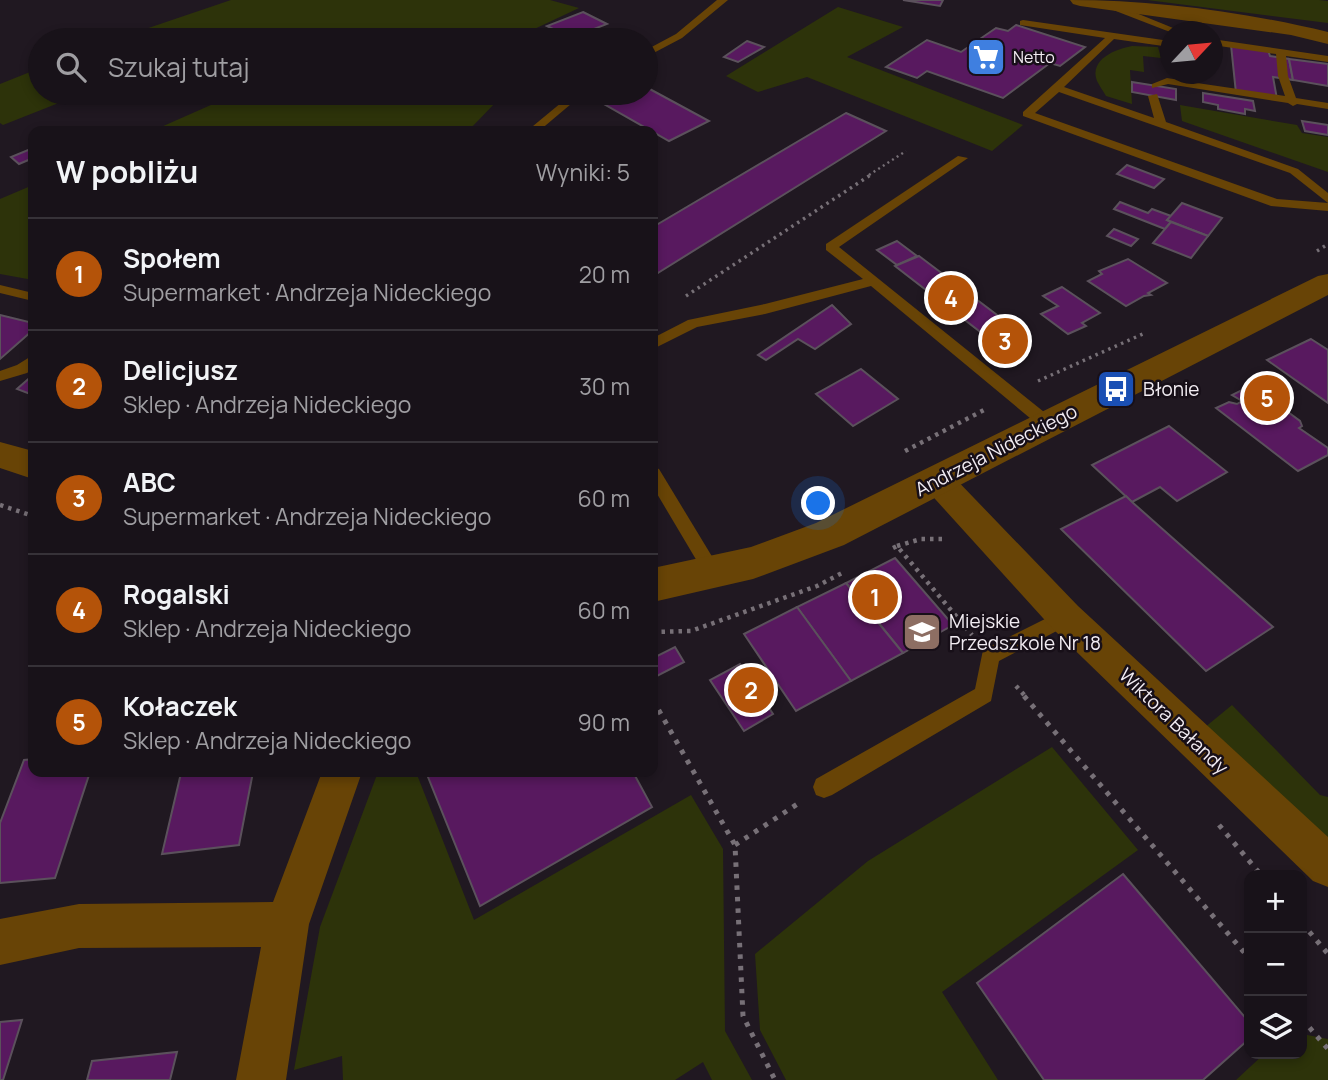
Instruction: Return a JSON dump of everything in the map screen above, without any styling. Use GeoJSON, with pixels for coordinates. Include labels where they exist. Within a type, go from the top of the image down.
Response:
{"type":"FeatureCollection","features":[{"type":"Feature","properties":{"kind":"street"},"geometry":{"type":"LineString","coordinates":[[1080,0],[1291,29],[1328,38]]}},
{"type":"Feature","properties":{"kind":"street"},"geometry":{"type":"LineString","coordinates":[[1291,29],[1328,29]]}},
{"type":"Feature","properties":{"kind":"street","name":"Andrzeja Nideckiego"},"geometry":{"type":"LineString","coordinates":[[658,584],[713,573],[789,551],[830,534],[1328,283]]}},
{"type":"Feature","properties":{"kind":"street"},"geometry":{"type":"LineString","coordinates":[[0,454],[28,464]]}},
{"type":"Feature","properties":{"kind":"street","name":"Wiktora Bałandy"},"geometry":{"type":"LineString","coordinates":[[937,480],[1065,617],[1328,866]]}},
{"type":"Feature","properties":{"kind":"street"},"geometry":{"type":"LineString","coordinates":[[261,1080],[287,924],[340,777]]}},
{"type":"Feature","properties":{"kind":"street"},"geometry":{"type":"LineString","coordinates":[[0,942],[79,926],[287,924]]}},
{"type":"Feature","properties":{"kind":"lane"},"geometry":{"type":"LineString","coordinates":[[658,48],[679,37],[723,0]]}},
{"type":"Feature","properties":{"kind":"lane"},"geometry":{"type":"LineString","coordinates":[[1104,3],[1160,24]]}},
{"type":"Feature","properties":{"kind":"lane"},"geometry":{"type":"LineString","coordinates":[[1202,21],[1216,18]]}},
{"type":"Feature","properties":{"kind":"lane"},"geometry":{"type":"LineString","coordinates":[[1023,23],[1160,43]]}},
{"type":"Feature","properties":{"kind":"lane"},"geometry":{"type":"LineString","coordinates":[[1112,36],[1027,114],[1275,204],[1328,206]]}},
{"type":"Feature","properties":{"kind":"lane"},"geometry":{"type":"LineString","coordinates":[[1223,43],[1328,59]]}},
{"type":"Feature","properties":{"kind":"lane"},"geometry":{"type":"LineString","coordinates":[[1281,52],[1283,76],[1293,103]]}},
{"type":"Feature","properties":{"kind":"lane"},"geometry":{"type":"LineString","coordinates":[[1161,124],[1155,91],[1163,84]]}},
{"type":"Feature","properties":{"kind":"lane"},"geometry":{"type":"LineString","coordinates":[[1212,84],[1293,103],[1328,106]]}},
{"type":"Feature","properties":{"kind":"lane"},"geometry":{"type":"LineString","coordinates":[[1057,88],[1294,171],[1328,199]]}},
{"type":"Feature","properties":{"kind":"lane"},"geometry":{"type":"LineString","coordinates":[[537,126],[564,105]]}},
{"type":"Feature","properties":{"kind":"lane"},"geometry":{"type":"LineString","coordinates":[[962,158],[831,247],[1048,424]]}},
{"type":"Feature","properties":{"kind":"lane"},"geometry":{"type":"LineString","coordinates":[[658,341],[693,323],[765,309],[873,281]]}},
{"type":"Feature","properties":{"kind":"lane"},"geometry":{"type":"LineString","coordinates":[[0,289],[28,296]]}},
{"type":"Feature","properties":{"kind":"lane"},"geometry":{"type":"LineString","coordinates":[[0,376],[22,369],[28,364]]}},
{"type":"Feature","properties":{"kind":"lane"},"geometry":{"type":"LineString","coordinates":[[659,492],[713,573]]}},
{"type":"Feature","properties":{"kind":"lane"},"geometry":{"type":"LineString","coordinates":[[827,785],[984,694],[990,656],[1065,617]]}},
{"type":"Feature","properties":{"kind":"path"},"geometry":{"type":"LineString","coordinates":[[676,302],[906,151]]}},
{"type":"Feature","properties":{"kind":"path"},"geometry":{"type":"LineString","coordinates":[[0,505],[28,514]]}},
{"type":"Feature","properties":{"kind":"path"},"geometry":{"type":"LineString","coordinates":[[885,552],[897,546],[1244,952]]}},
{"type":"Feature","properties":{"kind":"path"},"geometry":{"type":"LineString","coordinates":[[658,632],[691,631],[817,586],[851,569]]}},
{"type":"Feature","properties":{"kind":"path"},"geometry":{"type":"LineString","coordinates":[[658,709],[736,845],[743,1016],[775,1080]]}},
{"type":"Feature","properties":{"kind":"path"},"geometry":{"type":"LineString","coordinates":[[736,845],[827,785]]}},
{"type":"Feature","properties":{"kind":"path"},"geometry":{"type":"LineString","coordinates":[[1307,929],[1328,954]]}},
{"type":"Feature","properties":{"kind":"path"},"geometry":{"type":"LineString","coordinates":[[1307,1025],[1328,1049]]}},
{"type":"Feature","properties":{"kind":"path"},"geometry":{"type":"LineString","coordinates":[[1319,1039],[1328,1039]]}},
{"type":"Feature","properties":{"kind":"green space"},"geometry":{"type":"Polygon","coordinates":[[[231,0],[550,0],[579,8],[536,28],[148,28],[231,0]]]}},
{"type":"Feature","properties":{"kind":"green space"},"geometry":{"type":"Polygon","coordinates":[[[1147,0],[1328,1],[1328,23],[1147,0]]]}},
{"type":"Feature","properties":{"kind":"green space"},"geometry":{"type":"Polygon","coordinates":[[[838,7],[903,27],[847,57],[1023,125],[992,151],[807,77],[758,92],[726,76],[838,7]]]}},
{"type":"Feature","properties":{"kind":"green space"},"geometry":{"type":"Polygon","coordinates":[[[1132,46],[1158,47],[1160,54],[1160,58],[1143,56],[1144,72],[1130,70],[1132,104],[1106,96],[1097,81],[1096,73],[1100,61],[1132,46]]]}},
{"type":"Feature","properties":{"kind":"green space"},"geometry":{"type":"Polygon","coordinates":[[[28,73],[28,105],[54,105],[3,125],[0,123],[0,84],[28,73]]]}},
{"type":"Feature","properties":{"kind":"green space"},"geometry":{"type":"Polygon","coordinates":[[[211,105],[493,105],[473,126],[163,126],[211,105]]]}},
{"type":"Feature","properties":{"kind":"green space"},"geometry":{"type":"Polygon","coordinates":[[[1180,105],[1297,125],[1302,133],[1328,137],[1328,172],[1182,121],[1180,105]]]}},
{"type":"Feature","properties":{"kind":"green space"},"geometry":{"type":"Polygon","coordinates":[[[28,187],[28,279],[0,274],[0,199],[28,187]]]}},
{"type":"Feature","properties":{"kind":"green space"},"geometry":{"type":"Polygon","coordinates":[[[1232,705],[1320,795],[1328,797],[1328,838],[1204,728],[1232,705]]]}},
{"type":"Feature","properties":{"kind":"green space"},"geometry":{"type":"Polygon","coordinates":[[[1052,747],[1138,850],[942,992],[998,1080],[786,1080],[760,1030],[755,954],[868,861],[1052,747]]]}},
{"type":"Feature","properties":{"kind":"green space"},"geometry":{"type":"Polygon","coordinates":[[[376,777],[418,777],[474,920],[691,795],[723,849],[725,1031],[752,1080],[712,1080],[703,1062],[675,1080],[343,1080],[342,1056],[294,1070],[320,927],[376,777]]]}},
{"type":"Feature","properties":{"kind":"green space"},"geometry":{"type":"Polygon","coordinates":[[[1307,1035],[1328,1039],[1328,1080],[1236,1080],[1259,1059],[1307,1059],[1307,1035]]]}},
{"type":"Feature","properties":{"kind":"building"},"geometry":{"type":"Polygon","coordinates":[[[903,0],[943,0],[940,6],[903,0]]]}},
{"type":"Feature","properties":{"kind":"building"},"geometry":{"type":"Polygon","coordinates":[[[583,12],[607,24],[597,28],[547,26],[583,12]]]}},
{"type":"Feature","properties":{"kind":"building","name":"Netto"},"geometry":{"type":"Polygon","coordinates":[[[1016,25],[1085,47],[1060,66],[1050,63],[1003,98],[927,71],[917,78],[886,67],[927,40],[961,52],[996,28],[1008,31],[1016,25]]]}},
{"type":"Feature","properties":{"kind":"building"},"geometry":{"type":"Polygon","coordinates":[[[747,41],[764,47],[738,62],[724,57],[747,41]]]}},
{"type":"Feature","properties":{"kind":"building"},"geometry":{"type":"Polygon","coordinates":[[[1231,45],[1268,50],[1270,56],[1289,59],[1293,80],[1273,77],[1277,99],[1236,93],[1231,45]]]}},
{"type":"Feature","properties":{"kind":"building"},"geometry":{"type":"Polygon","coordinates":[[[1289,59],[1328,64],[1328,86],[1293,80],[1289,59]]]}},
{"type":"Feature","properties":{"kind":"building"},"geometry":{"type":"Polygon","coordinates":[[[1132,82],[1176,89],[1176,100],[1132,92],[1132,82]]]}},
{"type":"Feature","properties":{"kind":"building"},"geometry":{"type":"Polygon","coordinates":[[[658,93],[709,121],[669,141],[658,135],[658,126],[643,126],[606,105],[658,105],[658,93]]]}},
{"type":"Feature","properties":{"kind":"building"},"geometry":{"type":"Polygon","coordinates":[[[1203,93],[1253,101],[1255,111],[1245,109],[1245,114],[1218,109],[1218,105],[1203,102],[1203,93]]]}},
{"type":"Feature","properties":{"kind":"building"},"geometry":{"type":"Polygon","coordinates":[[[846,113],[886,131],[658,273],[658,224],[846,113]]]}},
{"type":"Feature","properties":{"kind":"building"},"geometry":{"type":"Polygon","coordinates":[[[1302,121],[1328,125],[1328,135],[1305,131],[1302,121]]]}},
{"type":"Feature","properties":{"kind":"building"},"geometry":{"type":"Polygon","coordinates":[[[28,150],[28,160],[19,164],[11,157],[28,150]]]}},
{"type":"Feature","properties":{"kind":"building"},"geometry":{"type":"Polygon","coordinates":[[[1127,165],[1164,179],[1154,188],[1117,174],[1127,165]]]}},
{"type":"Feature","properties":{"kind":"building"},"geometry":{"type":"Polygon","coordinates":[[[1120,202],[1148,213],[1152,209],[1171,216],[1167,220],[1171,222],[1165,229],[1114,209],[1120,202]]]}},
{"type":"Feature","properties":{"kind":"building"},"geometry":{"type":"Polygon","coordinates":[[[1182,203],[1222,218],[1208,236],[1167,220],[1182,203]]]}},
{"type":"Feature","properties":{"kind":"building"},"geometry":{"type":"Polygon","coordinates":[[[1171,222],[1208,236],[1191,258],[1153,243],[1171,222]]]}},
{"type":"Feature","properties":{"kind":"building"},"geometry":{"type":"Polygon","coordinates":[[[1114,229],[1138,239],[1131,246],[1107,236],[1114,229]]]}},
{"type":"Feature","properties":{"kind":"building"},"geometry":{"type":"Polygon","coordinates":[[[897,241],[917,256],[897,265],[877,250],[897,241]]]}},
{"type":"Feature","properties":{"kind":"building"},"geometry":{"type":"Polygon","coordinates":[[[919,256],[1029,339],[1005,351],[895,266],[919,256]]]}},
{"type":"Feature","properties":{"kind":"building"},"geometry":{"type":"Polygon","coordinates":[[[1128,259],[1167,283],[1148,293],[1151,295],[1126,306],[1088,281],[1102,274],[1099,271],[1128,259]]]}},
{"type":"Feature","properties":{"kind":"building"},"geometry":{"type":"Polygon","coordinates":[[[1062,287],[1100,313],[1082,323],[1086,326],[1068,334],[1041,314],[1058,306],[1043,296],[1062,287]]]}},
{"type":"Feature","properties":{"kind":"building"},"geometry":{"type":"Polygon","coordinates":[[[832,305],[851,324],[815,349],[798,339],[766,360],[758,355],[832,305]]]}},
{"type":"Feature","properties":{"kind":"building"},"geometry":{"type":"Polygon","coordinates":[[[0,315],[28,322],[28,334],[0,359],[0,315]]]}},
{"type":"Feature","properties":{"kind":"building"},"geometry":{"type":"Polygon","coordinates":[[[1311,339],[1328,350],[1328,403],[1267,360],[1311,339]]]}},
{"type":"Feature","properties":{"kind":"building"},"geometry":{"type":"Polygon","coordinates":[[[861,369],[898,399],[853,426],[816,394],[861,369]]]}},
{"type":"Feature","properties":{"kind":"building"},"geometry":{"type":"Polygon","coordinates":[[[28,379],[28,393],[17,389],[28,379]]]}},
{"type":"Feature","properties":{"kind":"building"},"geometry":{"type":"Polygon","coordinates":[[[1244,389],[1251,392],[1257,389],[1300,421],[1302,426],[1299,428],[1328,448],[1328,455],[1298,471],[1216,408],[1229,402],[1237,404],[1242,401],[1232,395],[1244,389]]]}},
{"type":"Feature","properties":{"kind":"building"},"geometry":{"type":"Polygon","coordinates":[[[1169,426],[1227,472],[1177,501],[1160,487],[1132,502],[1092,465],[1169,426]]]}},
{"type":"Feature","properties":{"kind":"building"},"geometry":{"type":"Polygon","coordinates":[[[1126,496],[1273,627],[1206,671],[1061,529],[1126,496]]]}},
{"type":"Feature","properties":{"kind":"building"},"geometry":{"type":"Polygon","coordinates":[[[895,558],[953,625],[903,653],[846,583],[895,558]]]}},
{"type":"Feature","properties":{"kind":"building"},"geometry":{"type":"Polygon","coordinates":[[[846,583],[903,653],[851,681],[797,607],[846,583]]]}},
{"type":"Feature","properties":{"kind":"building"},"geometry":{"type":"Polygon","coordinates":[[[797,607],[851,681],[796,711],[744,634],[797,607]]]}},
{"type":"Feature","properties":{"kind":"building"},"geometry":{"type":"Polygon","coordinates":[[[675,647],[684,662],[658,675],[658,656],[675,647]]]}},
{"type":"Feature","properties":{"kind":"building"},"geometry":{"type":"Polygon","coordinates":[[[740,664],[773,714],[744,731],[710,680],[740,664]]]}},
{"type":"Feature","properties":{"kind":"building"},"geometry":{"type":"Polygon","coordinates":[[[24,760],[28,760],[28,777],[88,777],[55,878],[0,883],[0,823],[24,760]]]}},
{"type":"Feature","properties":{"kind":"building"},"geometry":{"type":"Polygon","coordinates":[[[180,777],[252,777],[239,845],[162,854],[180,777]]]}},
{"type":"Feature","properties":{"kind":"building"},"geometry":{"type":"Polygon","coordinates":[[[428,777],[636,777],[652,807],[480,906],[428,777]]]}},
{"type":"Feature","properties":{"kind":"building"},"geometry":{"type":"Polygon","coordinates":[[[1123,874],[1244,1016],[1244,1043],[1203,1080],[1044,1080],[977,983],[1123,874]]]}},
{"type":"Feature","properties":{"kind":"building"},"geometry":{"type":"Polygon","coordinates":[[[22,1020],[3,1080],[0,1080],[0,1022],[22,1020]]]}},
{"type":"Feature","properties":{"kind":"building"},"geometry":{"type":"Polygon","coordinates":[[[177,1052],[170,1080],[87,1080],[92,1061],[177,1052]]]}},
{"type":"Feature","properties":{"kind":"place","name":"Netto"},"geometry":{"type":"Point","coordinates":[986,57]}},
{"type":"Feature","properties":{"kind":"place","name":"Rogalski"},"geometry":{"type":"Point","coordinates":[951,298]}},
{"type":"Feature","properties":{"kind":"place","name":"ABC"},"geometry":{"type":"Point","coordinates":[1005,341]}},
{"type":"Feature","properties":{"kind":"place","name":"Błonie"},"geometry":{"type":"Point","coordinates":[1116,389]}},
{"type":"Feature","properties":{"kind":"place","name":"Kołaczek"},"geometry":{"type":"Point","coordinates":[1267,398]}},
{"type":"Feature","properties":{"kind":"place","name":"Społem"},"geometry":{"type":"Point","coordinates":[875,597]}},
{"type":"Feature","properties":{"kind":"place","name":"Miejskie Przedszkole Nr 18"},"geometry":{"type":"Point","coordinates":[922,632]}},
{"type":"Feature","properties":{"kind":"place","name":"Delicjusz"},"geometry":{"type":"Point","coordinates":[751,690]}}]}
